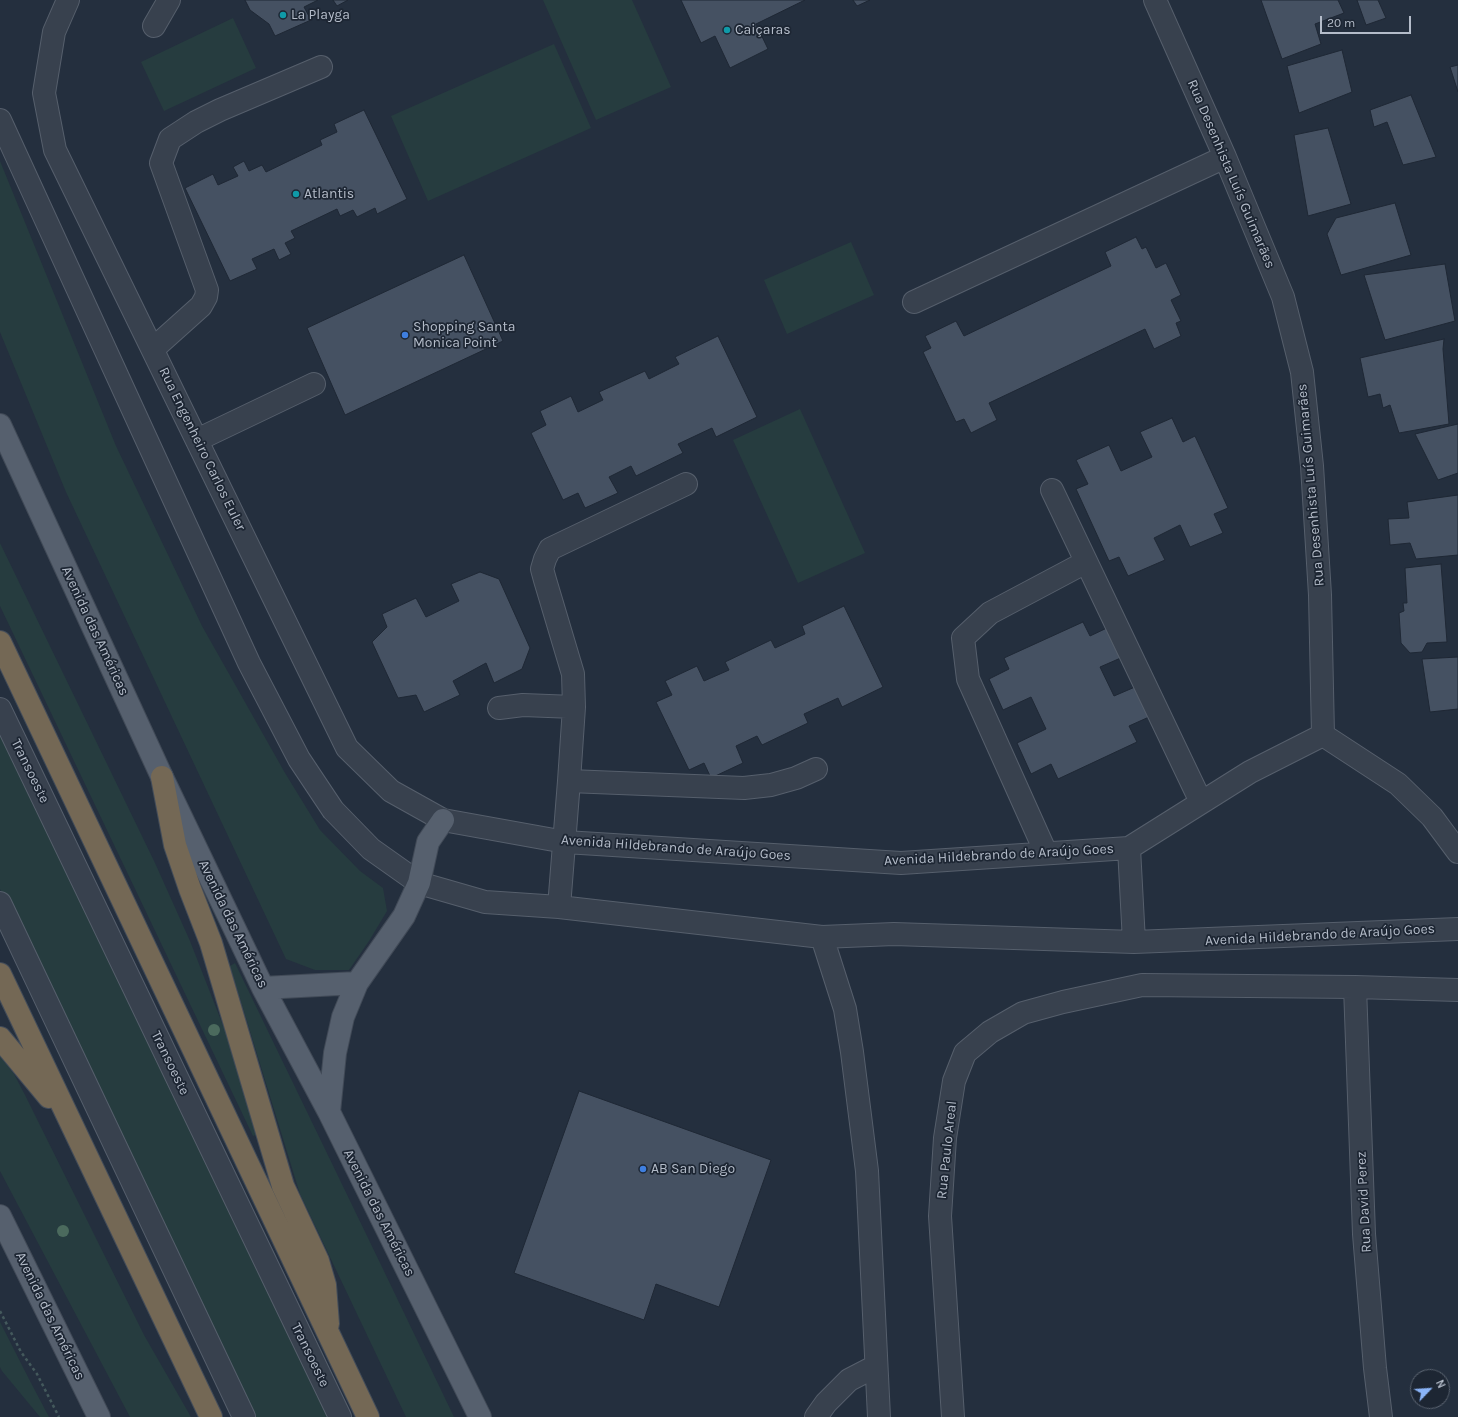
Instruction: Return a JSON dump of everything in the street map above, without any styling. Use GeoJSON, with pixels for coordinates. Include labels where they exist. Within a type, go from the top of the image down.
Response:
{"type":"FeatureCollection","features":[{"type":"Feature","properties":{"kind":"highway"},"geometry":{"type":"LineString","coordinates":[[0,642],[368,1417]]}},
{"type":"Feature","properties":{"kind":"highway"},"geometry":{"type":"LineString","coordinates":[[162,777],[175,845],[211,943],[283,1186],[318,1261],[326,1285],[329,1335]]}},
{"type":"Feature","properties":{"kind":"highway"},"geometry":{"type":"LineString","coordinates":[[0,974],[211,1417]]}},
{"type":"Feature","properties":{"kind":"highway"},"geometry":{"type":"LineString","coordinates":[[0,1038],[70,1122]]}},
{"type":"Feature","properties":{"kind":"main road","name":"Avenida das Américas"},"geometry":{"type":"LineString","coordinates":[[0,424],[162,777],[264,988],[329,1112],[480,1417]]}},
{"type":"Feature","properties":{"kind":"main road"},"geometry":{"type":"LineString","coordinates":[[329,1112],[335,1053],[343,1017],[357,983],[404,916],[419,882],[428,842],[443,820]]}},
{"type":"Feature","properties":{"kind":"main road"},"geometry":{"type":"LineString","coordinates":[[264,988],[357,983]]}},
{"type":"Feature","properties":{"kind":"main road","name":"Avenida das Américas"},"geometry":{"type":"LineString","coordinates":[[0,1216],[99,1417]]}},
{"type":"Feature","properties":{"kind":"street","name":"Rua Engenheiro Carlos Euler"},"geometry":{"type":"LineString","coordinates":[[68,0],[54,32],[44,93],[55,150],[347,748],[391,791],[443,820]]}},
{"type":"Feature","properties":{"kind":"street"},"geometry":{"type":"LineString","coordinates":[[154,26],[169,0]]}},
{"type":"Feature","properties":{"kind":"street","name":"Rua Desenhista Luís Guimarães"},"geometry":{"type":"LineString","coordinates":[[1155,0],[1225,157],[1283,296],[1302,372],[1313,482],[1320,595],[1323,735]]}},
{"type":"Feature","properties":{"kind":"street"},"geometry":{"type":"LineString","coordinates":[[153,350],[201,306],[206,297],[207,290],[161,163],[170,139],[196,122],[220,110],[321,67]]}},
{"type":"Feature","properties":{"kind":"street"},"geometry":{"type":"LineString","coordinates":[[0,120],[249,663],[299,759],[333,810],[370,849],[419,882]]}},
{"type":"Feature","properties":{"kind":"street"},"geometry":{"type":"LineString","coordinates":[[914,302],[1225,157]]}},
{"type":"Feature","properties":{"kind":"street"},"geometry":{"type":"LineString","coordinates":[[197,440],[314,384]]}},
{"type":"Feature","properties":{"kind":"street"},"geometry":{"type":"LineString","coordinates":[[559,907],[574,707],[573,674],[542,569],[545,559],[550,549],[686,484]]}},
{"type":"Feature","properties":{"kind":"street"},"geometry":{"type":"LineString","coordinates":[[1052,490],[1201,802]]}},
{"type":"Feature","properties":{"kind":"street"},"geometry":{"type":"LineString","coordinates":[[1046,853],[968,679],[963,638],[990,613],[1086,562]]}},
{"type":"Feature","properties":{"kind":"street"},"geometry":{"type":"LineString","coordinates":[[499,708],[530,705],[574,707]]}},
{"type":"Feature","properties":{"kind":"street","name":"Transoeste"},"geometry":{"type":"LineString","coordinates":[[0,709],[340,1417]]}},
{"type":"Feature","properties":{"kind":"street"},"geometry":{"type":"LineString","coordinates":[[1323,735],[1398,784],[1432,817],[1458,852]]}},
{"type":"Feature","properties":{"kind":"street","name":"Avenida Hildebrando de Araújo Goes"},"geometry":{"type":"LineString","coordinates":[[443,820],[565,842],[901,863],[1129,848],[1250,772],[1323,735]]}},
{"type":"Feature","properties":{"kind":"street"},"geometry":{"type":"LineString","coordinates":[[569,781],[744,788],[771,785],[796,778],[816,770]]}},
{"type":"Feature","properties":{"kind":"street"},"geometry":{"type":"LineString","coordinates":[[1129,848],[1134,942]]}},
{"type":"Feature","properties":{"kind":"street","name":"Avenida Hildebrando de Araújo Goes"},"geometry":{"type":"LineString","coordinates":[[419,882],[485,902],[559,907],[822,938],[894,934],[1134,942],[1458,929]]}},
{"type":"Feature","properties":{"kind":"street"},"geometry":{"type":"LineString","coordinates":[[0,903],[244,1417]]}},
{"type":"Feature","properties":{"kind":"street"},"geometry":{"type":"LineString","coordinates":[[822,938],[845,1009],[867,1171],[879,1417]]}},
{"type":"Feature","properties":{"kind":"street","name":"Rua Paulo Areal"},"geometry":{"type":"LineString","coordinates":[[953,1417],[940,1216],[945,1138],[954,1081],[965,1053],[990,1032],[1023,1013],[1063,1002],[1142,985],[1356,987]]}},
{"type":"Feature","properties":{"kind":"street"},"geometry":{"type":"LineString","coordinates":[[1356,987],[1458,990]]}},
{"type":"Feature","properties":{"kind":"street","name":"Rua David Perez"},"geometry":{"type":"LineString","coordinates":[[1356,987],[1364,1234],[1375,1368],[1381,1417]]}},
{"type":"Feature","properties":{"kind":"street"},"geometry":{"type":"LineString","coordinates":[[816,1417],[826,1403],[849,1380],[876,1366]]}},
{"type":"Feature","properties":{"kind":"path"},"geometry":{"type":"LineString","coordinates":[[0,1310],[21,1352],[37,1374],[59,1417]]}},
{"type":"Feature","properties":{"kind":"green space"},"geometry":{"type":"Polygon","coordinates":[[[543,0],[632,0],[671,87],[596,120],[543,0]]]}},
{"type":"Feature","properties":{"kind":"green space"},"geometry":{"type":"Polygon","coordinates":[[[233,18],[256,68],[164,111],[141,62],[233,18]]]}},
{"type":"Feature","properties":{"kind":"green space"},"geometry":{"type":"Polygon","coordinates":[[[554,44],[591,128],[428,201],[391,116],[554,44]]]}},
{"type":"Feature","properties":{"kind":"green space"},"geometry":{"type":"Polygon","coordinates":[[[0,161],[116,446],[202,626],[285,773],[320,830],[360,871],[383,888],[387,911],[349,970],[315,970],[286,959],[66,492],[0,332],[0,161]]]}},
{"type":"Feature","properties":{"kind":"green space"},"geometry":{"type":"Polygon","coordinates":[[[851,242],[874,295],[787,334],[764,280],[851,242]]]}},
{"type":"Feature","properties":{"kind":"green space"},"geometry":{"type":"Polygon","coordinates":[[[800,409],[865,553],[798,583],[733,440],[800,409]]]}},
{"type":"Feature","properties":{"kind":"green space"},"geometry":{"type":"Polygon","coordinates":[[[0,543],[155,863],[190,941],[231,1046],[258,1134],[253,1136],[0,606],[0,543]]]}},
{"type":"Feature","properties":{"kind":"green space"},"geometry":{"type":"Polygon","coordinates":[[[0,722],[334,1417],[252,1417],[0,889],[0,722]]]}},
{"type":"Feature","properties":{"kind":"green space"},"geometry":{"type":"Polygon","coordinates":[[[235,963],[454,1417],[406,1417],[300,1194],[230,966],[235,963]]]}},
{"type":"Feature","properties":{"kind":"green space"},"geometry":{"type":"Polygon","coordinates":[[[0,1056],[14,1074],[144,1335],[191,1417],[130,1417],[0,1171],[0,1056]]]}},
{"type":"Feature","properties":{"kind":"green space"},"geometry":{"type":"Polygon","coordinates":[[[0,1322],[49,1417],[40,1417],[2,1371],[0,1367],[0,1322]]]}},
{"type":"Feature","properties":{"kind":"building","name":"La Playga"},"geometry":{"type":"Polygon","coordinates":[[[245,0],[318,0],[304,7],[311,20],[275,36],[269,24],[250,10],[245,0]]]}},
{"type":"Feature","properties":{"kind":"building","name":"La Playga"},"geometry":{"type":"Polygon","coordinates":[[[333,0],[348,0],[337,6],[333,0]]]}},
{"type":"Feature","properties":{"kind":"building","name":"Caiçaras"},"geometry":{"type":"Polygon","coordinates":[[[681,0],[805,0],[756,24],[768,49],[730,68],[715,36],[701,43],[681,0]]]}},
{"type":"Feature","properties":{"kind":"building"},"geometry":{"type":"Polygon","coordinates":[[[853,0],[870,0],[857,6],[853,0]]]}},
{"type":"Feature","properties":{"kind":"building"},"geometry":{"type":"Polygon","coordinates":[[[1261,0],[1338,0],[1344,13],[1315,24],[1321,44],[1282,59],[1261,0]]]}},
{"type":"Feature","properties":{"kind":"building"},"geometry":{"type":"Polygon","coordinates":[[[1357,0],[1378,0],[1386,18],[1366,25],[1357,0]]]}},
{"type":"Feature","properties":{"kind":"building"},"geometry":{"type":"Polygon","coordinates":[[[1342,50],[1352,92],[1299,113],[1287,66],[1342,50]]]}},
{"type":"Feature","properties":{"kind":"building"},"geometry":{"type":"Polygon","coordinates":[[[1458,65],[1458,92],[1450,67],[1458,65]]]}},
{"type":"Feature","properties":{"kind":"building"},"geometry":{"type":"Polygon","coordinates":[[[1411,95],[1436,157],[1403,165],[1387,122],[1374,127],[1370,110],[1411,95]]]}},
{"type":"Feature","properties":{"kind":"building","name":"Atlantis"},"geometry":{"type":"Polygon","coordinates":[[[364,110],[407,199],[377,214],[375,208],[357,217],[353,210],[340,216],[337,209],[291,231],[295,238],[285,243],[291,254],[279,260],[274,249],[252,259],[257,269],[230,281],[185,188],[213,174],[218,185],[238,176],[233,167],[244,161],[249,171],[262,165],[266,172],[322,145],[320,140],[337,132],[334,124],[364,110]]]}},
{"type":"Feature","properties":{"kind":"building"},"geometry":{"type":"Polygon","coordinates":[[[1328,128],[1351,204],[1308,216],[1294,135],[1328,128]]]}},
{"type":"Feature","properties":{"kind":"building"},"geometry":{"type":"Polygon","coordinates":[[[1395,203],[1411,255],[1341,275],[1327,234],[1336,218],[1395,203]]]}},
{"type":"Feature","properties":{"kind":"building"},"geometry":{"type":"Polygon","coordinates":[[[1136,237],[1142,249],[1146,247],[1156,268],[1166,263],[1181,295],[1171,300],[1181,321],[1176,323],[1181,336],[1154,349],[1145,329],[989,403],[997,420],[971,433],[964,419],[956,422],[923,352],[931,348],[925,336],[956,321],[964,336],[1111,266],[1105,252],[1136,237]]]}},
{"type":"Feature","properties":{"kind":"building","name":"Shopping Santa Monica Point"},"geometry":{"type":"Polygon","coordinates":[[[464,255],[503,341],[345,415],[307,328],[464,255]]]}},
{"type":"Feature","properties":{"kind":"building"},"geometry":{"type":"Polygon","coordinates":[[[1445,264],[1455,321],[1385,340],[1364,275],[1445,264]]]}},
{"type":"Feature","properties":{"kind":"building"},"geometry":{"type":"Polygon","coordinates":[[[718,336],[757,417],[716,437],[712,428],[678,444],[683,453],[636,476],[631,466],[609,477],[618,493],[585,508],[578,493],[563,500],[531,433],[546,425],[540,411],[571,396],[578,412],[603,400],[599,392],[645,371],[649,379],[679,364],[675,357],[718,336]]]}},
{"type":"Feature","properties":{"kind":"building"},"geometry":{"type":"Polygon","coordinates":[[[1444,339],[1443,349],[1449,424],[1399,433],[1390,405],[1383,408],[1380,394],[1368,397],[1360,358],[1444,339]]]}},
{"type":"Feature","properties":{"kind":"building"},"geometry":{"type":"Polygon","coordinates":[[[1172,418],[1183,442],[1195,436],[1228,508],[1214,514],[1223,533],[1190,547],[1180,525],[1154,538],[1165,560],[1128,576],[1119,557],[1109,561],[1076,489],[1088,484],[1076,460],[1109,445],[1121,471],[1152,457],[1140,432],[1172,418]]]}},
{"type":"Feature","properties":{"kind":"building"},"geometry":{"type":"Polygon","coordinates":[[[1458,424],[1458,473],[1438,480],[1415,434],[1458,424]]]}},
{"type":"Feature","properties":{"kind":"building"},"geometry":{"type":"Polygon","coordinates":[[[1458,495],[1458,555],[1416,559],[1410,543],[1390,545],[1388,519],[1409,518],[1407,502],[1458,495]]]}},
{"type":"Feature","properties":{"kind":"building"},"geometry":{"type":"Polygon","coordinates":[[[1441,564],[1447,642],[1427,643],[1422,652],[1410,653],[1401,643],[1399,613],[1404,611],[1403,603],[1407,603],[1405,568],[1441,564]]]}},
{"type":"Feature","properties":{"kind":"building"},"geometry":{"type":"Polygon","coordinates":[[[480,572],[499,579],[530,648],[522,669],[494,683],[486,663],[453,681],[460,695],[424,712],[416,695],[398,698],[372,642],[387,627],[382,614],[416,598],[426,617],[459,601],[451,584],[480,572]]]}},
{"type":"Feature","properties":{"kind":"building"},"geometry":{"type":"Polygon","coordinates":[[[844,606],[883,687],[842,707],[838,698],[804,714],[808,723],[762,745],[757,736],[736,746],[743,763],[711,778],[704,763],[689,770],[656,702],[672,695],[665,681],[697,666],[704,681],[729,670],[725,662],[771,640],[775,648],[805,634],[802,626],[844,606]]]}},
{"type":"Feature","properties":{"kind":"building"},"geometry":{"type":"Polygon","coordinates":[[[1083,622],[1090,636],[1109,627],[1123,657],[1100,667],[1114,696],[1135,687],[1149,717],[1129,726],[1137,742],[1058,779],[1051,764],[1031,774],[1017,743],[1046,729],[1031,697],[1003,710],[989,679],[1009,669],[1004,658],[1083,622]]]}},
{"type":"Feature","properties":{"kind":"building"},"geometry":{"type":"Polygon","coordinates":[[[1458,657],[1458,709],[1430,712],[1422,659],[1458,657]]]}},
{"type":"Feature","properties":{"kind":"building"},"geometry":{"type":"Polygon","coordinates":[[[579,1091],[771,1160],[719,1307],[656,1284],[644,1320],[514,1273],[579,1091]]]}},
{"type":"Feature","properties":{"kind":"place","name":"La Playga"},"geometry":{"type":"Point","coordinates":[283,15]}},
{"type":"Feature","properties":{"kind":"place","name":"Caiçaras"},"geometry":{"type":"Point","coordinates":[727,30]}},
{"type":"Feature","properties":{"kind":"place","name":"Atlantis"},"geometry":{"type":"Point","coordinates":[296,194]}},
{"type":"Feature","properties":{"kind":"place","name":"Shopping Santa Monica Point"},"geometry":{"type":"Point","coordinates":[405,335]}},
{"type":"Feature","properties":{"kind":"place","name":"AB San Diego"},"geometry":{"type":"Point","coordinates":[643,1169]}}]}
